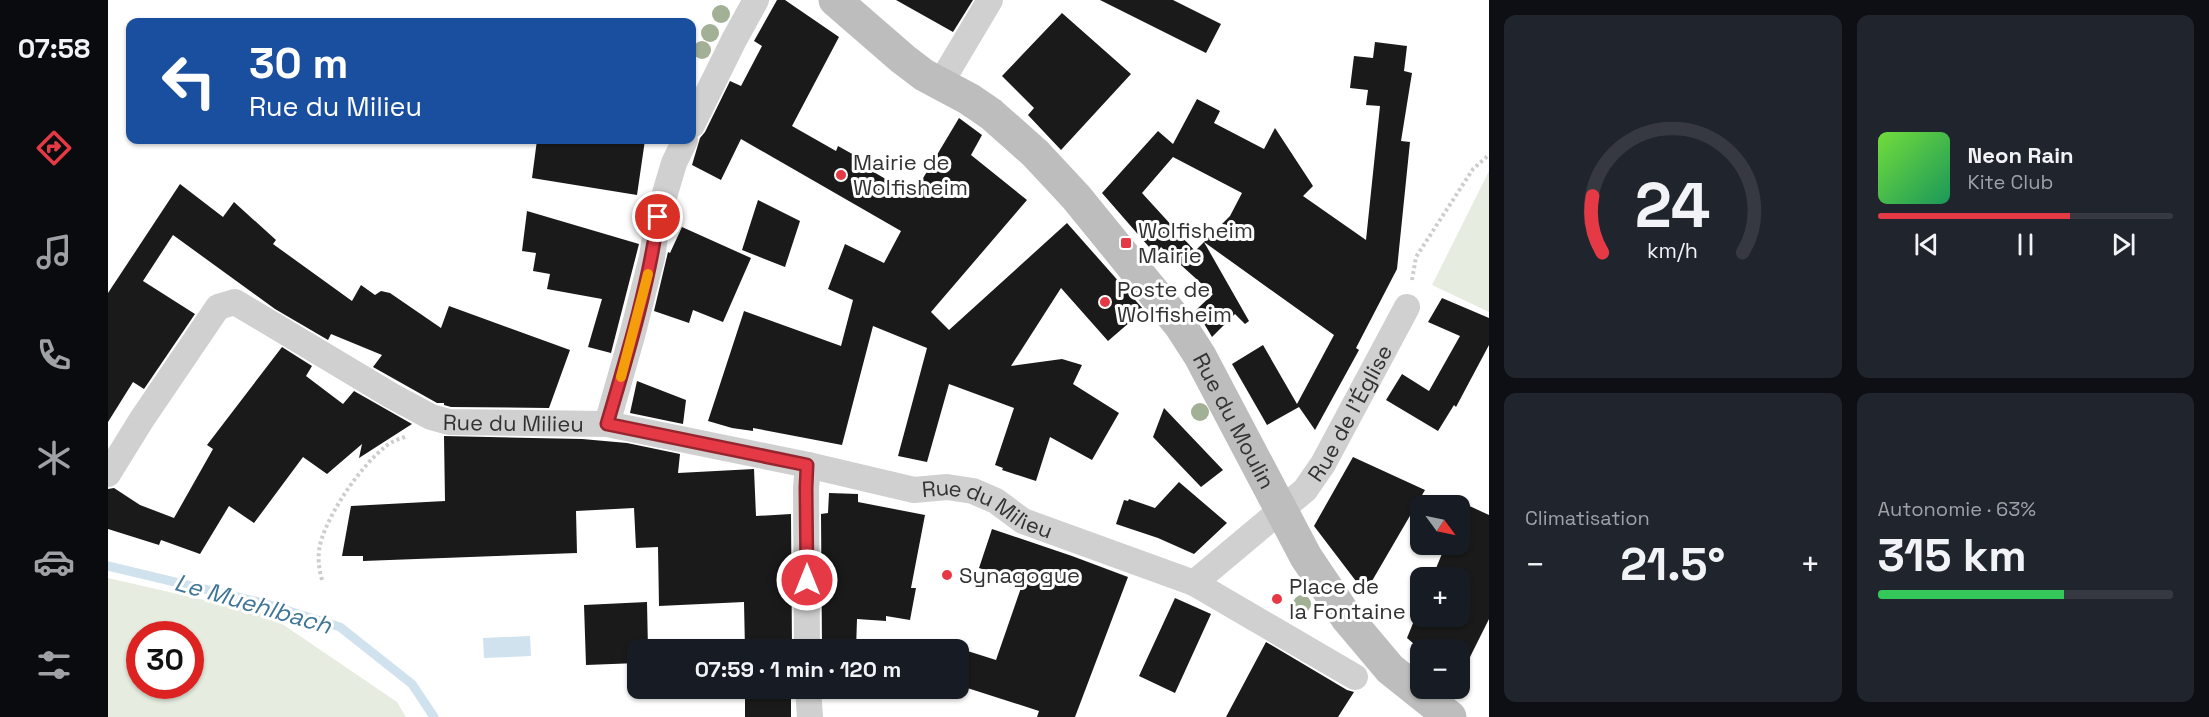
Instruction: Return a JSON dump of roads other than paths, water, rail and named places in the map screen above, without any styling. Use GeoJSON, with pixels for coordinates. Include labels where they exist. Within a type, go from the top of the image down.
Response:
{"type":"FeatureCollection","features":[{"type":"Feature","properties":{"kind":"main road","name":"Rue du Moulin"},"geometry":{"type":"LineString","coordinates":[[836,0],[897,54],[940,84],[991,114],[1035,153],[1076,197],[1158,298],[1200,356],[1306,557],[1368,644],[1390,669],[1450,717]]}},
{"type":"Feature","properties":{"kind":"street"},"geometry":{"type":"LineString","coordinates":[[696,117],[756,0]]}},
{"type":"Feature","properties":{"kind":"street"},"geometry":{"type":"LineString","coordinates":[[940,84],[990,0]]}},
{"type":"Feature","properties":{"kind":"street"},"geometry":{"type":"LineString","coordinates":[[607,424],[652,257],[658,217],[674,164],[683,144]]}},
{"type":"Feature","properties":{"kind":"street","name":"Rue du Milieu"},"geometry":{"type":"LineString","coordinates":[[108,474],[142,419],[218,307],[235,302],[431,417],[449,422],[607,424],[807,465],[914,490],[947,487],[973,491],[996,501],[1023,521],[1194,583],[1355,677]]}},
{"type":"Feature","properties":{"kind":"street","name":"Rue de l'Église"},"geometry":{"type":"LineString","coordinates":[[1281,511],[1305,490],[1323,464],[1407,307]]}},
{"type":"Feature","properties":{"kind":"street"},"geometry":{"type":"LineString","coordinates":[[807,465],[807,639]]}},
{"type":"Feature","properties":{"kind":"street"},"geometry":{"type":"LineString","coordinates":[[1194,583],[1281,511]]}},
{"type":"Feature","properties":{"kind":"street"},"geometry":{"type":"LineString","coordinates":[[809,699],[810,717]]}},
{"type":"Feature","properties":{"kind":"water"},"geometry":{"type":"Polygon","coordinates":[[[530,636],[531,656],[484,658],[483,638],[530,636]]]}},
{"type":"Feature","properties":{"kind":"waterway","name":"Le Muehlbach"},"geometry":{"type":"LineString","coordinates":[[108,566],[263,603],[340,627],[412,684],[434,717]]}},
{"type":"Feature","properties":{"kind":"place","name":"Mairie de Wolfisheim"},"geometry":{"type":"Point","coordinates":[841,175]}},
{"type":"Feature","properties":{"kind":"place","name":"Wolfisheim Mairie"},"geometry":{"type":"Point","coordinates":[1126,243]}},
{"type":"Feature","properties":{"kind":"place","name":"Poste de Wolfisheim"},"geometry":{"type":"Point","coordinates":[1105,302]}},
{"type":"Feature","properties":{"kind":"place","name":"Synagogue"},"geometry":{"type":"Point","coordinates":[947,575]}},
{"type":"Feature","properties":{"kind":"place","name":"Place de la Fontaine"},"geometry":{"type":"Point","coordinates":[1277,599]}}]}
